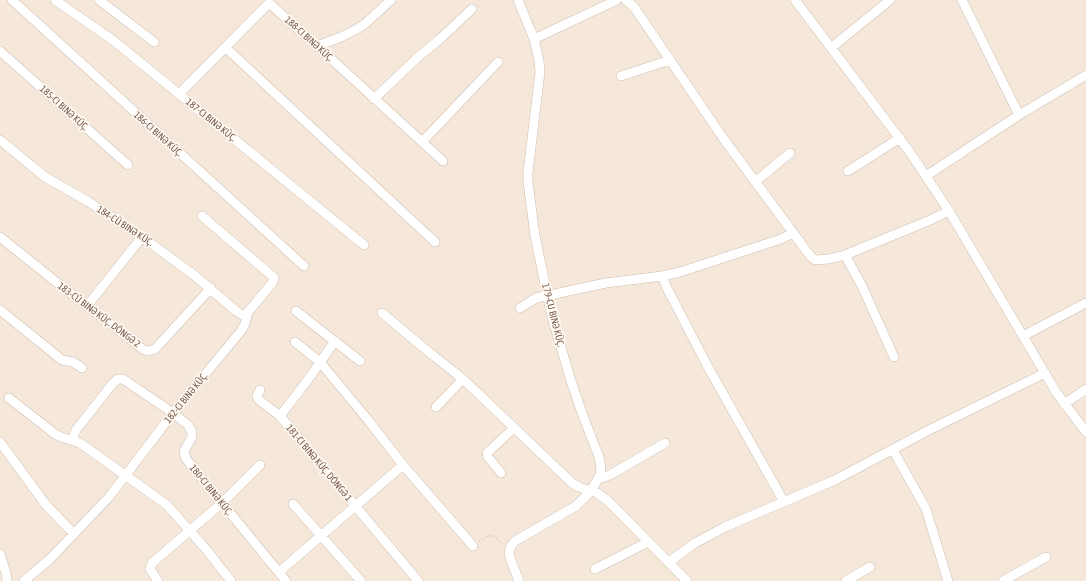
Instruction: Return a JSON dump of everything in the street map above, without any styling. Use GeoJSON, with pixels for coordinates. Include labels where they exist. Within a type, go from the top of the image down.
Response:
{"type":"FeatureCollection","features":[{"type":"Feature","properties":{"kind":"street"},"geometry":{"type":"LineString","coordinates":[[12,0],[304,266]]}},
{"type":"Feature","properties":{"kind":"street"},"geometry":{"type":"LineString","coordinates":[[55,0],[114,41],[364,245]]}},
{"type":"Feature","properties":{"kind":"street"},"geometry":{"type":"LineString","coordinates":[[99,0],[154,42]]}},
{"type":"Feature","properties":{"kind":"street"},"geometry":{"type":"LineString","coordinates":[[317,46],[341,38],[357,29],[366,23],[391,0]]}},
{"type":"Feature","properties":{"kind":"street","name":"179-CU BINƏ KÜÇ."},"geometry":{"type":"LineString","coordinates":[[511,546],[515,541],[576,506],[591,491],[598,479],[601,468],[599,456],[571,381],[552,317],[535,236],[528,182],[528,168],[540,72],[534,39],[518,0]]}},
{"type":"Feature","properties":{"kind":"street"},"geometry":{"type":"LineString","coordinates":[[534,39],[617,0]]}},
{"type":"Feature","properties":{"kind":"street"},"geometry":{"type":"LineString","coordinates":[[626,0],[634,7],[723,138],[811,257],[815,260],[829,260],[845,255],[949,211]]}},
{"type":"Feature","properties":{"kind":"street"},"geometry":{"type":"LineString","coordinates":[[795,0],[900,138],[926,176],[949,211],[1022,336],[1064,404],[1086,432]]}},
{"type":"Feature","properties":{"kind":"street"},"geometry":{"type":"LineString","coordinates":[[832,47],[890,0]]}},
{"type":"Feature","properties":{"kind":"street"},"geometry":{"type":"LineString","coordinates":[[962,0],[1019,116]]}},
{"type":"Feature","properties":{"kind":"street","name":"188-CI BINƏ KÜÇ."},"geometry":{"type":"LineString","coordinates":[[179,94],[270,2],[443,161]]}},
{"type":"Feature","properties":{"kind":"street"},"geometry":{"type":"LineString","coordinates":[[374,98],[404,69],[441,38],[472,9]]}},
{"type":"Feature","properties":{"kind":"street"},"geometry":{"type":"LineString","coordinates":[[225,47],[434,242]]}},
{"type":"Feature","properties":{"kind":"street","name":"185-CI BINƏ KÜÇ."},"geometry":{"type":"LineString","coordinates":[[0,51],[128,165]]}},
{"type":"Feature","properties":{"kind":"street"},"geometry":{"type":"LineString","coordinates":[[621,76],[670,60]]}},
{"type":"Feature","properties":{"kind":"street"},"geometry":{"type":"LineString","coordinates":[[422,142],[498,62]]}},
{"type":"Feature","properties":{"kind":"street"},"geometry":{"type":"LineString","coordinates":[[926,176],[1086,74]]}},
{"type":"Feature","properties":{"kind":"street"},"geometry":{"type":"LineString","coordinates":[[848,171],[900,138]]}},
{"type":"Feature","properties":{"kind":"street","name":"184-CÜ BINƏ KÜÇ."},"geometry":{"type":"LineString","coordinates":[[0,140],[45,177],[89,202],[142,236],[211,288],[236,312],[246,317]]}},
{"type":"Feature","properties":{"kind":"street"},"geometry":{"type":"LineString","coordinates":[[755,182],[790,153]]}},
{"type":"Feature","properties":{"kind":"street","name":"182-CI BINƏ KÜÇ."},"geometry":{"type":"LineString","coordinates":[[29,580],[109,497],[173,413],[241,331],[252,305],[273,282],[274,278],[202,216]]}},
{"type":"Feature","properties":{"kind":"street"},"geometry":{"type":"LineString","coordinates":[[520,308],[536,298],[606,283],[662,276],[710,263],[781,239],[793,233]]}},
{"type":"Feature","properties":{"kind":"street"},"geometry":{"type":"LineString","coordinates":[[87,306],[142,236]]}},
{"type":"Feature","properties":{"kind":"street","name":"183-CÜ BINƏ KÜÇ. DÖNGƏ 2"},"geometry":{"type":"LineString","coordinates":[[0,237],[144,350],[155,349],[211,288]]}},
{"type":"Feature","properties":{"kind":"street"},"geometry":{"type":"LineString","coordinates":[[845,255],[862,286],[894,357]]}},
{"type":"Feature","properties":{"kind":"street"},"geometry":{"type":"LineString","coordinates":[[662,276],[708,366],[784,502]]}},
{"type":"Feature","properties":{"kind":"street"},"geometry":{"type":"LineString","coordinates":[[1022,336],[1086,303]]}},
{"type":"Feature","properties":{"kind":"street"},"geometry":{"type":"LineString","coordinates":[[0,310],[62,360],[73,362],[82,368]]}},
{"type":"Feature","properties":{"kind":"street"},"geometry":{"type":"LineString","coordinates":[[296,311],[360,361]]}},
{"type":"Feature","properties":{"kind":"street"},"geometry":{"type":"LineString","coordinates":[[382,313],[463,379],[572,483],[578,487],[597,492],[608,501],[687,581]]}},
{"type":"Feature","properties":{"kind":"street","name":"181-CI BINƏ KÜÇ. DÖNGƏ 1"},"geometry":{"type":"LineString","coordinates":[[335,341],[307,382],[280,416],[418,581]]}},
{"type":"Feature","properties":{"kind":"street"},"geometry":{"type":"LineString","coordinates":[[295,342],[320,362],[403,465],[473,546]]}},
{"type":"Feature","properties":{"kind":"street"},"geometry":{"type":"LineString","coordinates":[[669,562],[701,540],[725,527],[835,480],[929,430],[1045,373]]}},
{"type":"Feature","properties":{"kind":"street"},"geometry":{"type":"LineString","coordinates":[[72,440],[76,430],[118,379],[123,379],[188,425],[192,432],[192,437],[184,451],[186,459],[286,581]]}},
{"type":"Feature","properties":{"kind":"street"},"geometry":{"type":"LineString","coordinates":[[436,408],[463,379]]}},
{"type":"Feature","properties":{"kind":"street"},"geometry":{"type":"LineString","coordinates":[[1064,404],[1086,389]]}},
{"type":"Feature","properties":{"kind":"street"},"geometry":{"type":"LineString","coordinates":[[260,390],[257,396],[259,400],[280,416]]}},
{"type":"Feature","properties":{"kind":"street"},"geometry":{"type":"LineString","coordinates":[[10,398],[55,434],[80,443],[167,505],[190,530],[232,581]]}},
{"type":"Feature","properties":{"kind":"street"},"geometry":{"type":"LineString","coordinates":[[501,473],[488,457],[487,453],[514,428]]}},
{"type":"Feature","properties":{"kind":"street"},"geometry":{"type":"LineString","coordinates":[[0,442],[46,504],[74,534]]}},
{"type":"Feature","properties":{"kind":"street"},"geometry":{"type":"LineString","coordinates":[[598,479],[610,475],[665,443]]}},
{"type":"Feature","properties":{"kind":"street"},"geometry":{"type":"LineString","coordinates":[[892,450],[926,508],[948,581]]}},
{"type":"Feature","properties":{"kind":"street"},"geometry":{"type":"LineString","coordinates":[[158,581],[152,573],[150,566],[222,503],[260,465]]}},
{"type":"Feature","properties":{"kind":"street"},"geometry":{"type":"LineString","coordinates":[[279,572],[403,465]]}},
{"type":"Feature","properties":{"kind":"street"},"geometry":{"type":"LineString","coordinates":[[293,504],[361,581]]}},
{"type":"Feature","properties":{"kind":"street"},"geometry":{"type":"LineString","coordinates":[[595,569],[648,542]]}},
{"type":"Feature","properties":{"kind":"street"},"geometry":{"type":"LineString","coordinates":[[511,546],[509,552],[510,558],[519,581]]}},
{"type":"Feature","properties":{"kind":"street"},"geometry":{"type":"LineString","coordinates":[[0,554],[7,581]]}},
{"type":"Feature","properties":{"kind":"street"},"geometry":{"type":"LineString","coordinates":[[1003,581],[1046,557]]}},
{"type":"Feature","properties":{"kind":"street"},"geometry":{"type":"LineString","coordinates":[[846,581],[870,567]]}},
{"type":"Feature","properties":{"kind":"path"},"geometry":{"type":"LineString","coordinates":[[473,546],[482,539],[492,535],[502,543],[511,546]]}},
{"type":"Feature","properties":{"kind":"shaded area"},"geometry":{"type":"Polygon","coordinates":[[[0,0],[1086,0],[1086,581],[0,581],[0,0]]]}}]}
